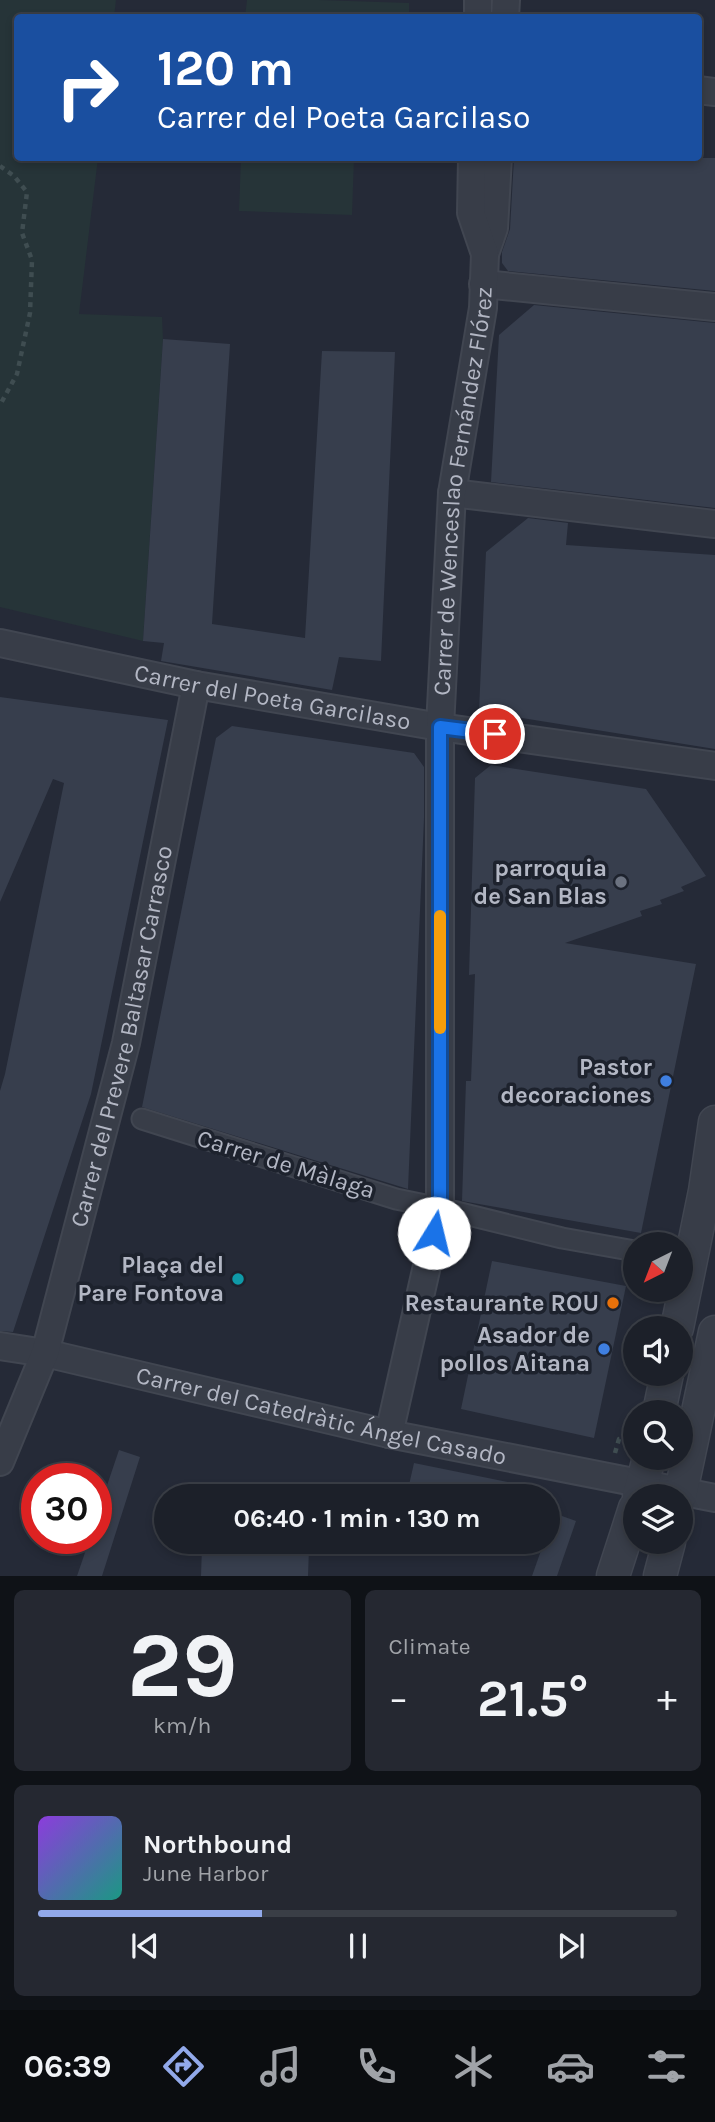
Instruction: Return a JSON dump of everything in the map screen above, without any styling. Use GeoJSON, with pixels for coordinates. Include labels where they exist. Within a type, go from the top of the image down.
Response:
{"type":"FeatureCollection","features":[{"type":"Feature","properties":{"kind":"street","name":"Carrer de Wenceslao Fernández Flórez"},"geometry":{"type":"LineString","coordinates":[[472,161],[471,213],[485,254]]}},
{"type":"Feature","properties":{"kind":"street","name":"Carrer de Wenceslao Fernández Flórez"},"geometry":{"type":"LineString","coordinates":[[389,1434],[440,1208],[440,727],[452,493],[483,308],[485,254],[494,228],[498,161]]}},
{"type":"Feature","properties":{"kind":"street"},"geometry":{"type":"LineString","coordinates":[[483,284],[715,307]]}},
{"type":"Feature","properties":{"kind":"street"},"geometry":{"type":"LineString","coordinates":[[452,493],[715,524]]}},
{"type":"Feature","properties":{"kind":"street","name":"Carrer del Poeta Garcilaso"},"geometry":{"type":"LineString","coordinates":[[0,643],[196,685],[440,727],[715,766]]}},
{"type":"Feature","properties":{"kind":"street","name":"Carrer del Prevere Baltasar Carrasco"},"geometry":{"type":"LineString","coordinates":[[0,1462],[45,1353],[126,1043],[196,685]]}},
{"type":"Feature","properties":{"kind":"street","name":"Carrer de Màlaga"},"geometry":{"type":"LineString","coordinates":[[142,1119],[396,1199],[562,1238],[623,1249]]}},
{"type":"Feature","properties":{"kind":"street"},"geometry":{"type":"LineString","coordinates":[[693,1232],[714,1138]]}},
{"type":"Feature","properties":{"kind":"street"},"geometry":{"type":"LineString","coordinates":[[683,1484],[715,1332]]}},
{"type":"Feature","properties":{"kind":"street","name":"Carrer del Catedràtic Ángel Casado"},"geometry":{"type":"LineString","coordinates":[[0,1346],[45,1353],[389,1434],[632,1484]]}},
{"type":"Feature","properties":{"kind":"street","name":"Carrer del Catedràtic Ángel Casado"},"geometry":{"type":"LineString","coordinates":[[693,1495],[715,1498]]}},
{"type":"Feature","properties":{"kind":"street"},"geometry":{"type":"LineString","coordinates":[[613,1576],[623,1545]]}},
{"type":"Feature","properties":{"kind":"street"},"geometry":{"type":"LineString","coordinates":[[660,1576],[665,1554]]}},
{"type":"Feature","properties":{"kind":"path"},"geometry":{"type":"LineString","coordinates":[[0,166],[14,176],[27,192],[22,233],[32,260],[30,313],[17,373],[0,405]]}},
{"type":"Feature","properties":{"kind":"shaded area"},"geometry":{"type":"Polygon","coordinates":[[[0,0],[116,0],[114,14],[14,14],[14,161],[98,161],[79,314],[162,317],[163,339],[143,641],[0,607],[0,0]]]}},
{"type":"Feature","properties":{"kind":"shaded area"},"geometry":{"type":"Polygon","coordinates":[[[247,0],[409,3],[409,14],[245,14],[247,0]]]}},
{"type":"Feature","properties":{"kind":"shaded area"},"geometry":{"type":"Polygon","coordinates":[[[241,161],[354,161],[352,215],[239,211],[241,161]]]}},
{"type":"Feature","properties":{"kind":"building"},"geometry":{"type":"Polygon","coordinates":[[[702,158],[715,158],[715,291],[508,271],[502,263],[502,252],[510,229],[514,161],[702,161],[702,158]]]}},
{"type":"Feature","properties":{"kind":"building"},"geometry":{"type":"Polygon","coordinates":[[[534,305],[715,323],[715,508],[491,482],[499,335],[534,305]]]}},
{"type":"Feature","properties":{"kind":"building"},"geometry":{"type":"Polygon","coordinates":[[[163,339],[230,344],[212,624],[305,638],[322,351],[395,352],[381,661],[339,657],[332,690],[161,661],[164,643],[143,641],[163,339]]]}},
{"type":"Feature","properties":{"kind":"building"},"geometry":{"type":"Polygon","coordinates":[[[528,518],[568,523],[566,545],[715,555],[715,749],[479,711],[486,552],[528,518]]]}},
{"type":"Feature","properties":{"kind":"building"},"geometry":{"type":"Polygon","coordinates":[[[0,697],[168,720],[91,1094],[13,1332],[0,1331],[0,1091],[64,783],[53,779],[0,902],[0,697]]]}},
{"type":"Feature","properties":{"kind":"building"},"geometry":{"type":"Polygon","coordinates":[[[232,726],[414,753],[424,767],[408,1189],[142,1107],[216,738],[232,726]]]}},
{"type":"Feature","properties":{"kind":"building"},"geometry":{"type":"Polygon","coordinates":[[[491,765],[646,789],[706,876],[681,887],[684,891],[660,900],[662,904],[640,911],[642,916],[565,943],[696,964],[641,1232],[462,1201],[466,1081],[471,1081],[475,974],[469,975],[475,778],[491,765]]]}},
{"type":"Feature","properties":{"kind":"building"},"geometry":{"type":"Polygon","coordinates":[[[492,1261],[623,1285],[623,1300],[594,1438],[461,1409],[492,1261]]]}},
{"type":"Feature","properties":{"kind":"building"},"geometry":{"type":"Polygon","coordinates":[[[119,1450],[140,1457],[112,1545],[112,1471],[119,1450]]]}},
{"type":"Feature","properties":{"kind":"building"},"geometry":{"type":"Polygon","coordinates":[[[414,1463],[518,1484],[409,1484],[414,1463]]]}},
{"type":"Feature","properties":{"kind":"building"},"geometry":{"type":"Polygon","coordinates":[[[560,1515],[576,1521],[557,1576],[532,1576],[540,1554],[560,1554],[560,1515]]]}},
{"type":"Feature","properties":{"kind":"building"},"geometry":{"type":"Polygon","coordinates":[[[85,1554],[109,1554],[102,1576],[77,1576],[85,1554]]]}},
{"type":"Feature","properties":{"kind":"building"},"geometry":{"type":"Polygon","coordinates":[[[202,1554],[309,1554],[308,1576],[201,1576],[202,1554]]]}},
{"type":"Feature","properties":{"kind":"slow traffic"},"geometry":{"type":"LineString","coordinates":[[440,916],[440,1028]]}},
{"type":"Feature","properties":{"kind":"place","name":"parroquia de San Blas"},"geometry":{"type":"Point","coordinates":[621,882]}},
{"type":"Feature","properties":{"kind":"place","name":"Pastor decoraciones"},"geometry":{"type":"Point","coordinates":[666,1081]}},
{"type":"Feature","properties":{"kind":"place","name":"Plaça del Pare Fontova"},"geometry":{"type":"Point","coordinates":[238,1279]}},
{"type":"Feature","properties":{"kind":"place","name":"Restaurante ROU"},"geometry":{"type":"Point","coordinates":[613,1303]}},
{"type":"Feature","properties":{"kind":"place","name":"Asador de pollos Aitana"},"geometry":{"type":"Point","coordinates":[604,1349]}},
{"type":"Feature","properties":{"kind":"route"},"geometry":{"type":"LineString","coordinates":[[434,1233],[440,1208],[440,727],[495,734]]}}]}
